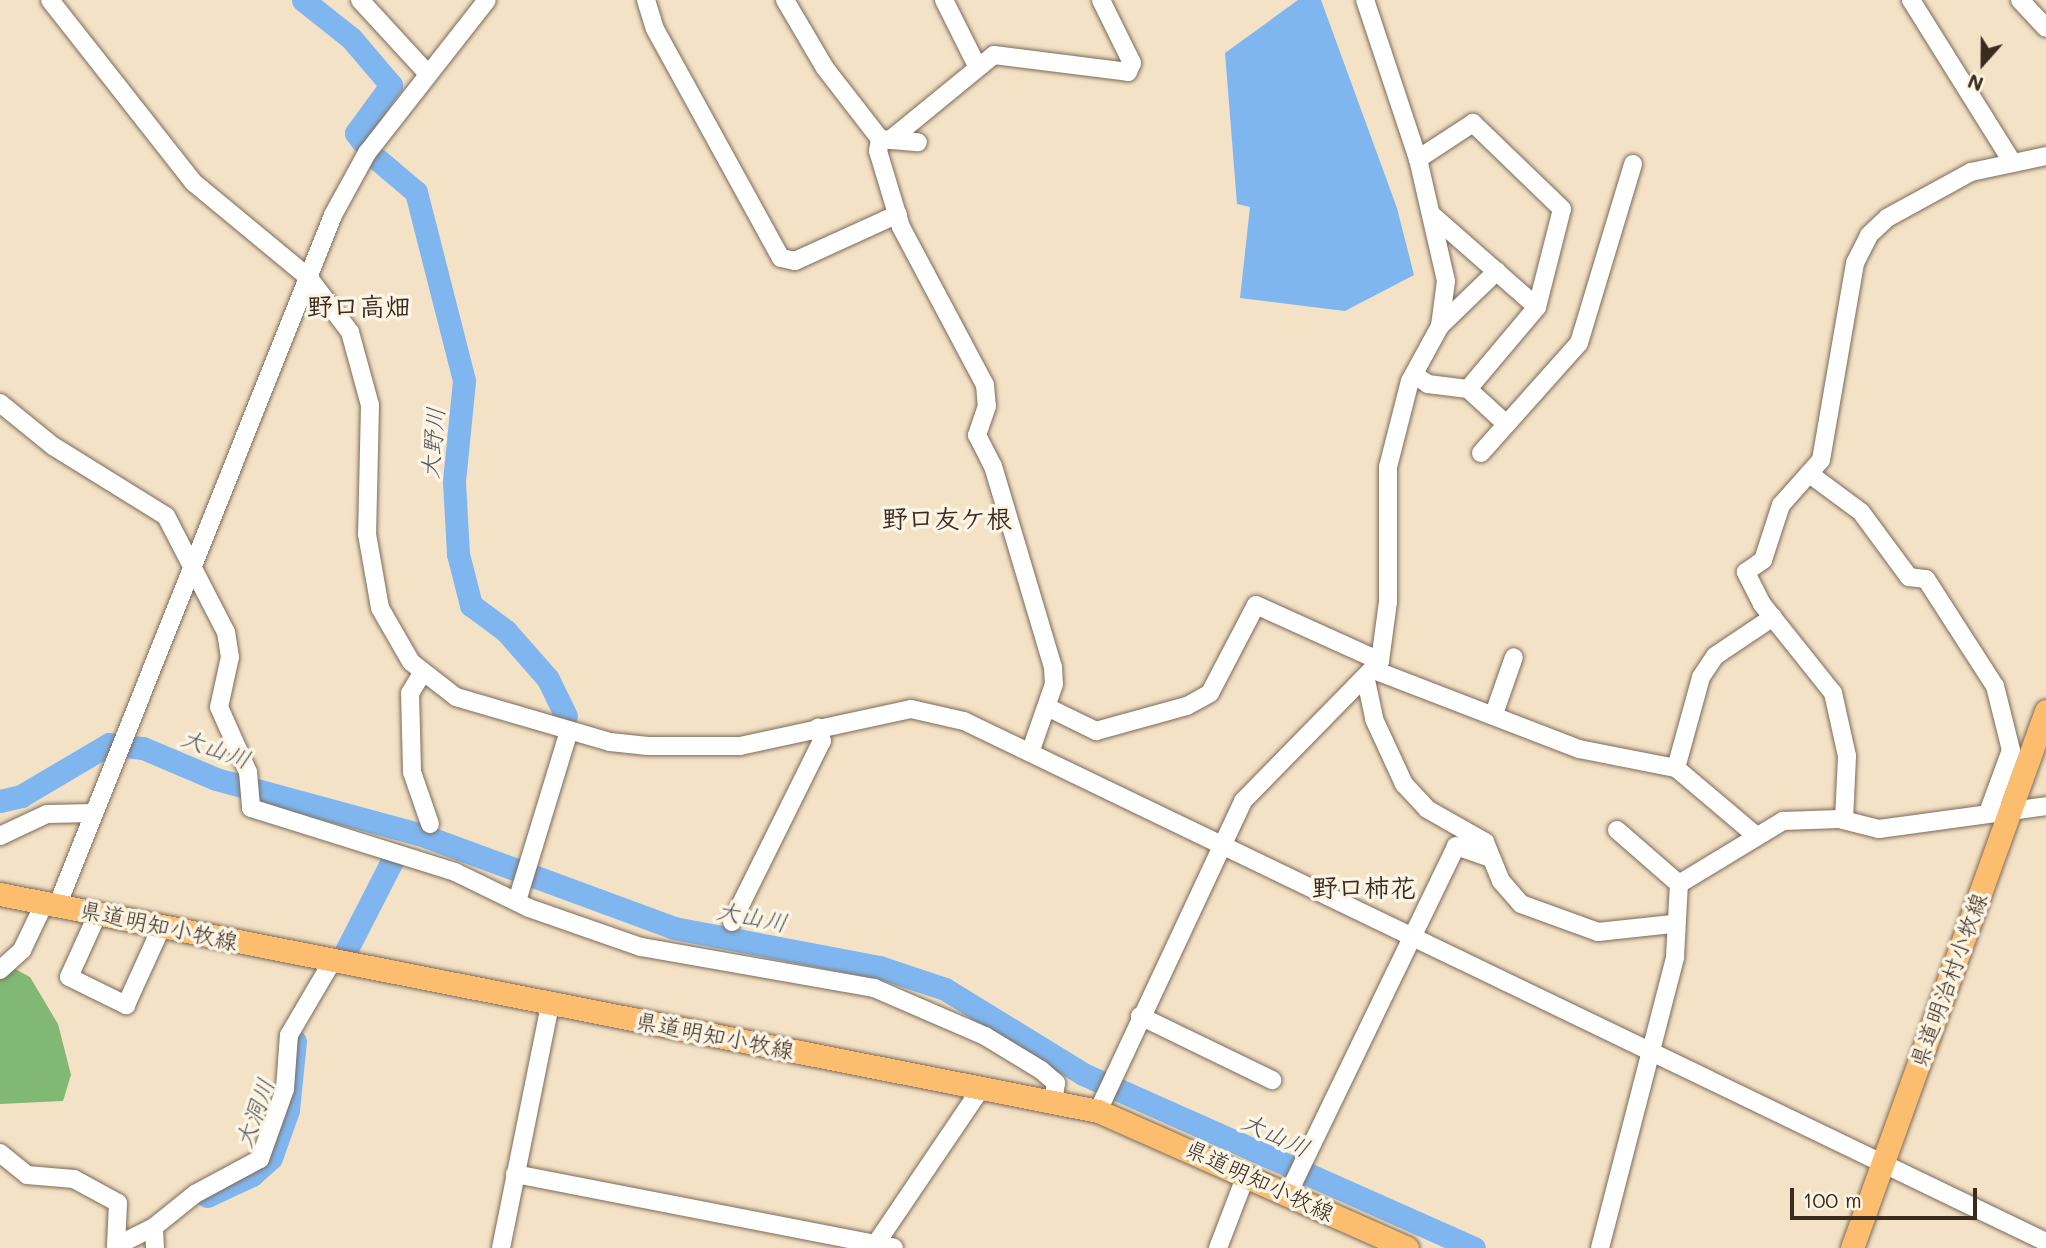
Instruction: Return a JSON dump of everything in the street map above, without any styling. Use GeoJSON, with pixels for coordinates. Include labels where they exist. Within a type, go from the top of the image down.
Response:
{"type":"FeatureCollection","features":[{"type":"Feature","properties":{"kind":"main road","name":"県道明治村小牧線"},"geometry":{"type":"LineString","coordinates":[[1852,1248],[1883,1163],[1998,812],[2046,711]]}},
{"type":"Feature","properties":{"kind":"main road","name":"県道明知小牧線"},"geometry":{"type":"LineString","coordinates":[[0,894],[980,1090],[1053,1102],[1099,1106],[1246,1175],[1289,1191],[1407,1248]]}},
{"type":"Feature","properties":{"kind":"street"},"geometry":{"type":"LineString","coordinates":[[50,0],[194,182],[309,278],[361,356],[370,405],[371,576],[397,643],[421,675],[475,707],[569,731],[676,747],[740,746],[911,709],[964,721],[1031,750],[1411,938],[2046,1242]]}},
{"type":"Feature","properties":{"kind":"street"},"geometry":{"type":"LineString","coordinates":[[360,0],[428,74]]}},
{"type":"Feature","properties":{"kind":"street"},"geometry":{"type":"LineString","coordinates":[[0,970],[22,950],[51,903],[94,813],[190,560],[359,164],[487,0]]}},
{"type":"Feature","properties":{"kind":"street"},"geometry":{"type":"LineString","coordinates":[[646,0],[655,29],[781,258],[795,261],[898,214]]}},
{"type":"Feature","properties":{"kind":"street"},"geometry":{"type":"LineString","coordinates":[[786,0],[825,68],[885,140],[918,142]]}},
{"type":"Feature","properties":{"kind":"street"},"geometry":{"type":"LineString","coordinates":[[944,0],[976,64]]}},
{"type":"Feature","properties":{"kind":"street"},"geometry":{"type":"LineString","coordinates":[[1031,750],[1054,684],[1048,646],[993,466],[977,435],[987,406],[985,385],[898,214],[878,151],[885,140],[976,64],[993,55],[1128,72],[1132,63],[1101,0]]}},
{"type":"Feature","properties":{"kind":"street"},"geometry":{"type":"LineString","coordinates":[[1365,0],[1418,159],[1431,214],[1446,281],[1440,326]]}},
{"type":"Feature","properties":{"kind":"street"},"geometry":{"type":"LineString","coordinates":[[1911,0],[2011,160]]}},
{"type":"Feature","properties":{"kind":"street"},"geometry":{"type":"LineString","coordinates":[[2020,0],[2046,28]]}},
{"type":"Feature","properties":{"kind":"street"},"geometry":{"type":"LineString","coordinates":[[1418,159],[1474,123],[1560,202],[1537,307],[1468,390]]}},
{"type":"Feature","properties":{"kind":"street"},"geometry":{"type":"LineString","coordinates":[[1844,820],[1847,756],[1833,693],[1773,617],[1746,572],[1763,560],[1782,505],[1811,475],[1825,438],[1855,263],[1869,235],[1949,182],[2011,160],[2046,156]]}},
{"type":"Feature","properties":{"kind":"street"},"geometry":{"type":"LineString","coordinates":[[1481,453],[1579,343],[1633,164]]}},
{"type":"Feature","properties":{"kind":"street"},"geometry":{"type":"LineString","coordinates":[[1431,214],[1537,307]]}},
{"type":"Feature","properties":{"kind":"street"},"geometry":{"type":"LineString","coordinates":[[1497,271],[1440,326],[1415,375],[1388,467],[1388,602],[1373,670],[1374,719],[1404,784],[1427,809],[1485,842],[1490,858],[1521,904],[1578,928],[1673,924]]}},
{"type":"Feature","properties":{"kind":"street"},"geometry":{"type":"LineString","coordinates":[[1415,375],[1428,384],[1468,390],[1506,424]]}},
{"type":"Feature","properties":{"kind":"street"},"geometry":{"type":"LineString","coordinates":[[0,403],[53,446],[166,516],[226,632],[230,657],[219,707],[249,778],[251,808],[267,815],[340,832],[687,959],[874,988],[960,1024],[1041,1070],[1056,1083],[1053,1102]]}},
{"type":"Feature","properties":{"kind":"street"},"geometry":{"type":"LineString","coordinates":[[1811,475],[1861,512],[1909,577],[1926,579],[1995,686],[2011,750],[1998,812]]}},
{"type":"Feature","properties":{"kind":"street"},"geometry":{"type":"LineString","coordinates":[[1047,707],[1096,731],[1187,706],[1210,693],[1256,605],[1373,670],[1494,714],[1579,749],[1675,768],[1754,834]]}},
{"type":"Feature","properties":{"kind":"street"},"geometry":{"type":"LineString","coordinates":[[1675,768],[1701,677],[1715,656],[1773,617]]}},
{"type":"Feature","properties":{"kind":"street"},"geometry":{"type":"LineString","coordinates":[[1494,714],[1514,657]]}},
{"type":"Feature","properties":{"kind":"street"},"geometry":{"type":"LineString","coordinates":[[1099,1106],[1221,842],[1252,788],[1373,670]]}},
{"type":"Feature","properties":{"kind":"street"},"geometry":{"type":"LineString","coordinates":[[421,675],[410,693],[412,772],[430,824]]}},
{"type":"Feature","properties":{"kind":"street"},"geometry":{"type":"LineString","coordinates":[[732,922],[822,741],[818,728]]}},
{"type":"Feature","properties":{"kind":"street"},"geometry":{"type":"LineString","coordinates":[[518,897],[569,731]]}},
{"type":"Feature","properties":{"kind":"street"},"geometry":{"type":"LineString","coordinates":[[1600,1248],[1675,957],[1673,924],[1679,884],[1754,834],[1802,818],[1844,820],[1879,829],[2046,806]]}},
{"type":"Feature","properties":{"kind":"street"},"geometry":{"type":"LineString","coordinates":[[0,836],[47,814],[94,813]]}},
{"type":"Feature","properties":{"kind":"street"},"geometry":{"type":"LineString","coordinates":[[1617,830],[1679,884]]}},
{"type":"Feature","properties":{"kind":"street"},"geometry":{"type":"LineString","coordinates":[[1289,1191],[1456,846],[1490,858]]}},
{"type":"Feature","properties":{"kind":"street"},"geometry":{"type":"LineString","coordinates":[[98,913],[69,977],[126,1004],[162,926]]}},
{"type":"Feature","properties":{"kind":"street"},"geometry":{"type":"LineString","coordinates":[[114,1247],[155,1227],[195,1194],[260,1159],[285,1089],[289,1035],[333,960]]}},
{"type":"Feature","properties":{"kind":"street"},"geometry":{"type":"LineString","coordinates":[[501,1248],[550,1004]]}},
{"type":"Feature","properties":{"kind":"street"},"geometry":{"type":"LineString","coordinates":[[1137,1022],[1272,1080]]}},
{"type":"Feature","properties":{"kind":"street"},"geometry":{"type":"LineString","coordinates":[[874,1246],[980,1090]]}},
{"type":"Feature","properties":{"kind":"street"},"geometry":{"type":"LineString","coordinates":[[0,1153],[27,1175],[74,1179],[118,1203],[114,1247]]}},
{"type":"Feature","properties":{"kind":"street"},"geometry":{"type":"LineString","coordinates":[[515,1174],[894,1248]]}},
{"type":"Feature","properties":{"kind":"street"},"geometry":{"type":"LineString","coordinates":[[1218,1248],[1246,1175]]}},
{"type":"Feature","properties":{"kind":"street"},"geometry":{"type":"LineString","coordinates":[[155,1227],[155,1248]]}},
{"type":"Feature","properties":{"kind":"green space"},"geometry":{"type":"Polygon","coordinates":[[[0,961],[30,977],[58,1024],[71,1075],[63,1101],[0,1104],[0,961]]]}},
{"type":"Feature","properties":{"kind":"water"},"geometry":{"type":"Polygon","coordinates":[[[1298,0],[1321,0],[1397,208],[1414,275],[1345,311],[1240,298],[1250,207],[1237,204],[1225,53],[1298,0]]]}},
{"type":"Feature","properties":{"kind":"waterway","name":"大野川"},"geometry":{"type":"LineString","coordinates":[[303,0],[351,38],[391,85],[356,133],[362,141]]}},
{"type":"Feature","properties":{"kind":"waterway","name":"大野川"},"geometry":{"type":"LineString","coordinates":[[377,159],[416,192],[464,381],[454,482],[458,554],[471,605],[506,631],[548,679],[566,716]]}},
{"type":"Feature","properties":{"kind":"waterway","name":"大山川"},"geometry":{"type":"LineString","coordinates":[[0,801],[21,796],[109,744],[143,748],[216,779],[419,834],[674,928],[879,967],[945,989],[1083,1074],[1474,1248]]}},
{"type":"Feature","properties":{"kind":"waterway","name":"大洞川"},"geometry":{"type":"LineString","coordinates":[[346,951],[392,861]]}},
{"type":"Feature","properties":{"kind":"waterway","name":"大洞川"},"geometry":{"type":"LineString","coordinates":[[207,1196],[252,1175],[271,1158],[288,1110],[295,1041]]}},
{"type":"Feature","properties":{"kind":"district","name":"野口高畑"},"geometry":{"type":"Point","coordinates":[359,307]}},
{"type":"Feature","properties":{"kind":"district","name":"野口友ケ根"},"geometry":{"type":"Point","coordinates":[947,519]}},
{"type":"Feature","properties":{"kind":"district","name":"野口柿花"},"geometry":{"type":"Point","coordinates":[1364,888]}}]}
